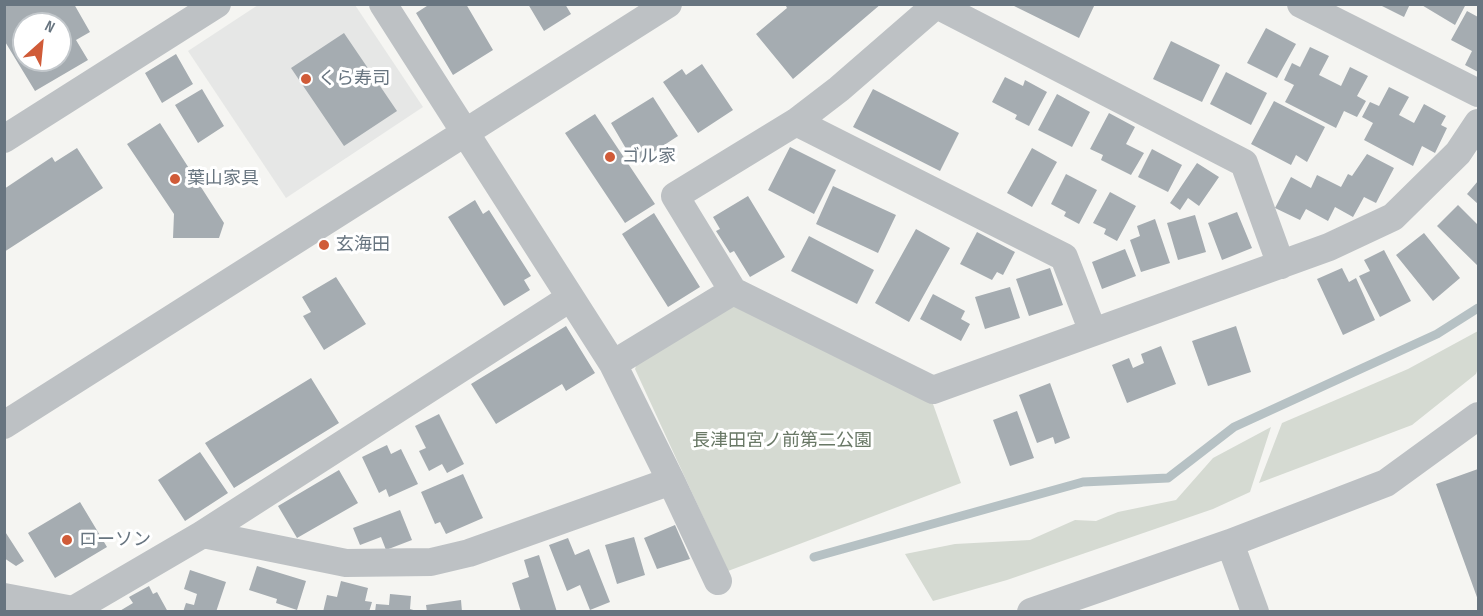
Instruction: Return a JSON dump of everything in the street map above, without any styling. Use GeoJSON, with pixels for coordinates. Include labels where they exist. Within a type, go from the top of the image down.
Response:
{"type":"FeatureCollection","features":[{"type":"Feature","properties":{"kind":"street"},"geometry":{"type":"LineString","coordinates":[[4,139],[217,4]]}},
{"type":"Feature","properties":{"kind":"street"},"geometry":{"type":"LineString","coordinates":[[383,4],[613,364],[718,580]]}},
{"type":"Feature","properties":{"kind":"street"},"geometry":{"type":"LineString","coordinates":[[4,425],[668,4]]}},
{"type":"Feature","properties":{"kind":"street"},"geometry":{"type":"LineString","coordinates":[[1301,4],[1479,93]]}},
{"type":"Feature","properties":{"kind":"street"},"geometry":{"type":"LineString","coordinates":[[1281,265],[1244,163],[937,5],[839,89],[796,122],[675,196],[733,291],[933,390],[1281,265],[1329,247],[1393,217],[1458,153],[1479,123]]}},
{"type":"Feature","properties":{"kind":"street"},"geometry":{"type":"LineString","coordinates":[[796,122],[1064,257],[1093,332]]}},
{"type":"Feature","properties":{"kind":"street"},"geometry":{"type":"LineString","coordinates":[[613,364],[733,291]]}},
{"type":"Feature","properties":{"kind":"street"},"geometry":{"type":"LineString","coordinates":[[4,597],[73,609],[203,534],[570,298]]}},
{"type":"Feature","properties":{"kind":"street"},"geometry":{"type":"LineString","coordinates":[[1031,612],[1230,543],[1386,483],[1479,416]]}},
{"type":"Feature","properties":{"kind":"street"},"geometry":{"type":"LineString","coordinates":[[203,534],[346,563],[431,562],[469,553],[671,481]]}},
{"type":"Feature","properties":{"kind":"street"},"geometry":{"type":"LineString","coordinates":[[1230,543],[1255,612]]}},
{"type":"Feature","properties":{"kind":"shaded area","name":"くら寿司"},"geometry":{"type":"Polygon","coordinates":[[[258,5],[355,5],[423,107],[286,198],[188,51],[258,5]]]}},
{"type":"Feature","properties":{"kind":"green space","name":"長津田宮ノ前第二公園"},"geometry":{"type":"Polygon","coordinates":[[[742,305],[933,404],[961,483],[728,571],[635,369],[640,356],[724,307],[742,305]]]}},
{"type":"Feature","properties":{"kind":"green space"},"geometry":{"type":"Polygon","coordinates":[[[1478,331],[1476,374],[1412,425],[1259,483],[1282,423],[1408,369],[1478,331]]]}},
{"type":"Feature","properties":{"kind":"green space"},"geometry":{"type":"Polygon","coordinates":[[[1271,427],[1250,492],[1213,509],[1007,580],[933,601],[905,554],[955,544],[1030,540],[1075,520],[1096,521],[1118,512],[1176,500],[1213,458],[1271,427]]]}},
{"type":"Feature","properties":{"kind":"building"},"geometry":{"type":"Polygon","coordinates":[[[4,4],[74,4],[90,32],[76,40],[88,60],[72,69],[72,12],[12,12],[12,53],[4,40],[4,4]]]}},
{"type":"Feature","properties":{"kind":"building"},"geometry":{"type":"Polygon","coordinates":[[[430,4],[466,4],[493,50],[453,75],[416,13],[430,4]]]}},
{"type":"Feature","properties":{"kind":"building"},"geometry":{"type":"Polygon","coordinates":[[[528,4],[565,4],[571,14],[544,31],[528,4]]]}},
{"type":"Feature","properties":{"kind":"building"},"geometry":{"type":"Polygon","coordinates":[[[785,4],[881,4],[793,79],[756,34],[787,8],[785,4]]]}},
{"type":"Feature","properties":{"kind":"building"},"geometry":{"type":"Polygon","coordinates":[[[1010,4],[1095,4],[1079,38],[1010,4]]]}},
{"type":"Feature","properties":{"kind":"building"},"geometry":{"type":"Polygon","coordinates":[[[1378,4],[1410,4],[1404,17],[1378,4]]]}},
{"type":"Feature","properties":{"kind":"building"},"geometry":{"type":"Polygon","coordinates":[[[1420,4],[1466,4],[1455,25],[1420,4]]]}},
{"type":"Feature","properties":{"kind":"building"},"geometry":{"type":"Polygon","coordinates":[[[1467,11],[1478,17],[1478,72],[1465,65],[1472,51],[1451,40],[1467,11]]]}},
{"type":"Feature","properties":{"kind":"building"},"geometry":{"type":"Polygon","coordinates":[[[1266,28],[1296,44],[1277,78],[1247,63],[1266,28]]]}},
{"type":"Feature","properties":{"kind":"building"},"geometry":{"type":"Polygon","coordinates":[[[344,33],[397,111],[344,146],[291,68],[344,33]]]}},
{"type":"Feature","properties":{"kind":"building"},"geometry":{"type":"Polygon","coordinates":[[[1171,41],[1220,65],[1202,102],[1153,79],[1171,41]]]}},
{"type":"Feature","properties":{"kind":"building"},"geometry":{"type":"Polygon","coordinates":[[[1310,47],[1329,56],[1319,75],[1341,86],[1350,67],[1368,76],[1357,96],[1366,101],[1357,117],[1344,111],[1336,128],[1285,102],[1294,85],[1284,80],[1292,63],[1300,67],[1310,47]]]}},
{"type":"Feature","properties":{"kind":"building"},"geometry":{"type":"Polygon","coordinates":[[[176,54],[193,84],[162,103],[145,73],[176,54]]]}},
{"type":"Feature","properties":{"kind":"building"},"geometry":{"type":"Polygon","coordinates":[[[702,64],[733,110],[698,133],[663,82],[682,69],[686,75],[702,64]]]}},
{"type":"Feature","properties":{"kind":"building"},"geometry":{"type":"Polygon","coordinates":[[[23,72],[67,72],[35,91],[23,72]]]}},
{"type":"Feature","properties":{"kind":"building"},"geometry":{"type":"Polygon","coordinates":[[[1226,72],[1267,93],[1251,125],[1210,104],[1226,72]]]}},
{"type":"Feature","properties":{"kind":"building"},"geometry":{"type":"Polygon","coordinates":[[[1005,77],[1023,86],[1025,80],[1047,92],[1029,126],[1015,119],[1017,115],[992,102],[1005,77]]]}},
{"type":"Feature","properties":{"kind":"building"},"geometry":{"type":"Polygon","coordinates":[[[1389,87],[1409,97],[1399,115],[1414,123],[1424,104],[1446,116],[1441,125],[1447,128],[1435,153],[1422,146],[1413,166],[1364,140],[1373,123],[1362,117],[1370,102],[1379,106],[1389,87]]]}},
{"type":"Feature","properties":{"kind":"building"},"geometry":{"type":"Polygon","coordinates":[[[202,89],[224,126],[198,143],[175,105],[202,89]]]}},
{"type":"Feature","properties":{"kind":"building"},"geometry":{"type":"Polygon","coordinates":[[[873,89],[959,133],[940,171],[853,127],[873,89]]]}},
{"type":"Feature","properties":{"kind":"building"},"geometry":{"type":"Polygon","coordinates":[[[1057,94],[1090,112],[1072,147],[1038,130],[1057,94]]]}},
{"type":"Feature","properties":{"kind":"building"},"geometry":{"type":"Polygon","coordinates":[[[653,97],[678,136],[635,164],[611,123],[653,97]]]}},
{"type":"Feature","properties":{"kind":"building"},"geometry":{"type":"Polygon","coordinates":[[[1274,101],[1325,127],[1307,162],[1296,155],[1291,165],[1251,144],[1274,101]]]}},
{"type":"Feature","properties":{"kind":"building"},"geometry":{"type":"Polygon","coordinates":[[[1109,113],[1135,127],[1126,144],[1144,153],[1131,175],[1101,160],[1103,155],[1090,149],[1109,113]]]}},
{"type":"Feature","properties":{"kind":"building"},"geometry":{"type":"Polygon","coordinates":[[[595,114],[655,204],[625,223],[565,133],[595,114]]]}},
{"type":"Feature","properties":{"kind":"building"},"geometry":{"type":"Polygon","coordinates":[[[160,123],[224,223],[219,238],[173,238],[174,214],[127,144],[160,123]]]}},
{"type":"Feature","properties":{"kind":"building"},"geometry":{"type":"Polygon","coordinates":[[[790,147],[836,170],[814,214],[768,190],[790,147]]]}},
{"type":"Feature","properties":{"kind":"building"},"geometry":{"type":"Polygon","coordinates":[[[77,148],[103,188],[4,252],[4,189],[52,157],[55,162],[77,148]]]}},
{"type":"Feature","properties":{"kind":"building"},"geometry":{"type":"Polygon","coordinates":[[[1032,148],[1057,162],[1032,207],[1007,193],[1032,148]]]}},
{"type":"Feature","properties":{"kind":"building"},"geometry":{"type":"Polygon","coordinates":[[[1152,149],[1182,165],[1168,192],[1138,177],[1152,149]]]}},
{"type":"Feature","properties":{"kind":"building"},"geometry":{"type":"Polygon","coordinates":[[[1367,154],[1394,168],[1376,203],[1364,197],[1353,217],[1335,207],[1328,221],[1306,209],[1300,220],[1275,208],[1291,177],[1311,188],[1317,175],[1341,187],[1348,174],[1352,176],[1367,154]]]}},
{"type":"Feature","properties":{"kind":"building"},"geometry":{"type":"Polygon","coordinates":[[[1197,163],[1219,177],[1199,206],[1188,198],[1180,210],[1170,203],[1197,163]]]}},
{"type":"Feature","properties":{"kind":"building"},"geometry":{"type":"Polygon","coordinates":[[[1066,174],[1097,190],[1079,224],[1064,216],[1066,212],[1051,204],[1066,174]]]}},
{"type":"Feature","properties":{"kind":"building"},"geometry":{"type":"Polygon","coordinates":[[[1478,181],[1478,204],[1467,194],[1478,181]]]}},
{"type":"Feature","properties":{"kind":"building"},"geometry":{"type":"Polygon","coordinates":[[[833,186],[896,215],[878,253],[816,224],[833,186]]]}},
{"type":"Feature","properties":{"kind":"building"},"geometry":{"type":"Polygon","coordinates":[[[1110,192],[1136,206],[1117,241],[1104,234],[1106,229],[1093,223],[1110,192]]]}},
{"type":"Feature","properties":{"kind":"building"},"geometry":{"type":"Polygon","coordinates":[[[748,196],[785,257],[750,277],[734,251],[730,253],[716,231],[720,229],[713,217],[748,196]]]}},
{"type":"Feature","properties":{"kind":"building"},"geometry":{"type":"Polygon","coordinates":[[[475,200],[483,214],[489,210],[531,276],[524,280],[530,290],[504,306],[448,217],[475,200]]]}},
{"type":"Feature","properties":{"kind":"building"},"geometry":{"type":"Polygon","coordinates":[[[1458,205],[1478,225],[1478,266],[1437,226],[1458,205]]]}},
{"type":"Feature","properties":{"kind":"building"},"geometry":{"type":"Polygon","coordinates":[[[1237,212],[1252,248],[1222,260],[1208,223],[1237,212]]]}},
{"type":"Feature","properties":{"kind":"building"},"geometry":{"type":"Polygon","coordinates":[[[654,213],[700,287],[668,307],[622,234],[654,213]]]}},
{"type":"Feature","properties":{"kind":"building"},"geometry":{"type":"Polygon","coordinates":[[[1195,215],[1206,252],[1178,260],[1167,223],[1195,215]]]}},
{"type":"Feature","properties":{"kind":"building"},"geometry":{"type":"Polygon","coordinates":[[[1155,219],[1170,263],[1141,272],[1130,240],[1140,236],[1137,226],[1155,219]]]}},
{"type":"Feature","properties":{"kind":"building"},"geometry":{"type":"Polygon","coordinates":[[[916,229],[950,248],[909,322],[875,303],[916,229]]]}},
{"type":"Feature","properties":{"kind":"building"},"geometry":{"type":"Polygon","coordinates":[[[977,232],[1015,252],[1003,275],[997,272],[992,280],[960,264],[977,232]]]}},
{"type":"Feature","properties":{"kind":"building"},"geometry":{"type":"Polygon","coordinates":[[[1424,233],[1460,278],[1433,301],[1396,255],[1424,233]]]}},
{"type":"Feature","properties":{"kind":"building"},"geometry":{"type":"Polygon","coordinates":[[[809,236],[874,270],[857,304],[791,271],[809,236]]]}},
{"type":"Feature","properties":{"kind":"building"},"geometry":{"type":"Polygon","coordinates":[[[1125,249],[1136,276],[1102,289],[1092,262],[1125,249]]]}},
{"type":"Feature","properties":{"kind":"building"},"geometry":{"type":"Polygon","coordinates":[[[1384,250],[1411,301],[1380,317],[1359,276],[1370,271],[1364,260],[1384,250]]]}},
{"type":"Feature","properties":{"kind":"building"},"geometry":{"type":"Polygon","coordinates":[[[1050,268],[1063,305],[1029,316],[1016,279],[1050,268]]]}},
{"type":"Feature","properties":{"kind":"building"},"geometry":{"type":"Polygon","coordinates":[[[1342,268],[1349,282],[1356,278],[1375,320],[1343,335],[1317,279],[1342,268]]]}},
{"type":"Feature","properties":{"kind":"building"},"geometry":{"type":"Polygon","coordinates":[[[336,277],[366,324],[324,350],[303,316],[311,312],[302,297],[336,277]]]}},
{"type":"Feature","properties":{"kind":"building"},"geometry":{"type":"Polygon","coordinates":[[[1010,287],[1020,318],[985,329],[975,297],[1010,287]]]}},
{"type":"Feature","properties":{"kind":"building"},"geometry":{"type":"Polygon","coordinates":[[[933,294],[965,311],[961,319],[970,324],[961,341],[920,319],[933,294]]]}},
{"type":"Feature","properties":{"kind":"building"},"geometry":{"type":"Polygon","coordinates":[[[566,326],[595,373],[566,391],[562,384],[496,424],[471,384],[566,326]]]}},
{"type":"Feature","properties":{"kind":"building"},"geometry":{"type":"Polygon","coordinates":[[[1236,326],[1251,372],[1208,386],[1192,341],[1236,326]]]}},
{"type":"Feature","properties":{"kind":"building"},"geometry":{"type":"Polygon","coordinates":[[[1161,346],[1176,384],[1127,403],[1112,365],[1129,358],[1133,368],[1144,363],[1141,354],[1161,346]]]}},
{"type":"Feature","properties":{"kind":"building"},"geometry":{"type":"Polygon","coordinates":[[[311,378],[339,423],[234,488],[205,443],[311,378]]]}},
{"type":"Feature","properties":{"kind":"building"},"geometry":{"type":"Polygon","coordinates":[[[1050,383],[1070,438],[1055,444],[1053,437],[1037,443],[1019,395],[1050,383]]]}},
{"type":"Feature","properties":{"kind":"building"},"geometry":{"type":"Polygon","coordinates":[[[1017,411],[1034,458],[1010,466],[993,420],[1017,411]]]}},
{"type":"Feature","properties":{"kind":"building"},"geometry":{"type":"Polygon","coordinates":[[[439,414],[464,464],[447,473],[442,464],[429,471],[419,451],[426,448],[415,426],[439,414]]]}},
{"type":"Feature","properties":{"kind":"building"},"geometry":{"type":"Polygon","coordinates":[[[387,445],[391,454],[401,449],[418,484],[389,497],[386,489],[379,493],[362,457],[387,445]]]}},
{"type":"Feature","properties":{"kind":"building"},"geometry":{"type":"Polygon","coordinates":[[[200,452],[228,493],[185,521],[158,480],[200,452]]]}},
{"type":"Feature","properties":{"kind":"building"},"geometry":{"type":"Polygon","coordinates":[[[1478,469],[1478,600],[1436,484],[1478,469]]]}},
{"type":"Feature","properties":{"kind":"building"},"geometry":{"type":"Polygon","coordinates":[[[339,470],[358,503],[297,538],[278,506],[339,470]]]}},
{"type":"Feature","properties":{"kind":"building"},"geometry":{"type":"Polygon","coordinates":[[[463,474],[483,518],[446,534],[440,522],[435,524],[421,492],[463,474]]]}},
{"type":"Feature","properties":{"kind":"building","name":"ローソン"},"geometry":{"type":"Polygon","coordinates":[[[80,502],[107,547],[55,578],[28,533],[80,502]]]}},
{"type":"Feature","properties":{"kind":"building"},"geometry":{"type":"Polygon","coordinates":[[[400,510],[412,540],[386,550],[381,537],[360,545],[353,528],[400,510]]]}},
{"type":"Feature","properties":{"kind":"building"},"geometry":{"type":"Polygon","coordinates":[[[675,525],[690,559],[657,569],[644,538],[675,525]]]}},
{"type":"Feature","properties":{"kind":"building"},"geometry":{"type":"Polygon","coordinates":[[[4,530],[24,561],[16,566],[4,558],[4,530]]]}},
{"type":"Feature","properties":{"kind":"building"},"geometry":{"type":"Polygon","coordinates":[[[634,537],[645,575],[617,584],[605,545],[634,537]]]}},
{"type":"Feature","properties":{"kind":"building"},"geometry":{"type":"Polygon","coordinates":[[[568,538],[575,555],[589,549],[610,602],[590,610],[580,585],[567,591],[549,545],[568,538]]]}},
{"type":"Feature","properties":{"kind":"building"},"geometry":{"type":"Polygon","coordinates":[[[539,555],[557,612],[521,612],[512,583],[529,577],[524,560],[539,555]]]}},
{"type":"Feature","properties":{"kind":"building"},"geometry":{"type":"Polygon","coordinates":[[[257,566],[306,581],[297,610],[276,603],[277,599],[249,590],[257,566]]]}},
{"type":"Feature","properties":{"kind":"building"},"geometry":{"type":"Polygon","coordinates":[[[190,570],[226,582],[216,612],[183,612],[186,603],[194,605],[197,594],[184,589],[190,570]]]}},
{"type":"Feature","properties":{"kind":"building"},"geometry":{"type":"Polygon","coordinates":[[[341,581],[368,588],[365,601],[372,602],[369,612],[323,612],[327,595],[337,597],[341,581]]]}},
{"type":"Feature","properties":{"kind":"building"},"geometry":{"type":"Polygon","coordinates":[[[149,586],[153,594],[157,592],[168,612],[118,612],[133,603],[129,597],[149,586]]]}},
{"type":"Feature","properties":{"kind":"building"},"geometry":{"type":"Polygon","coordinates":[[[390,594],[411,596],[410,609],[420,612],[375,612],[376,604],[389,605],[390,594]]]}},
{"type":"Feature","properties":{"kind":"building"},"geometry":{"type":"Polygon","coordinates":[[[461,600],[462,612],[427,612],[426,605],[461,600]]]}},
{"type":"Feature","properties":{"kind":"waterway"},"geometry":{"type":"LineString","coordinates":[[814,557],[1083,482],[1168,478],[1234,427],[1437,334],[1478,308]]}},
{"type":"Feature","properties":{"kind":"place","name":"くら寿司"},"geometry":{"type":"Point","coordinates":[306,79]}},
{"type":"Feature","properties":{"kind":"place","name":"ゴル家"},"geometry":{"type":"Point","coordinates":[610,157]}},
{"type":"Feature","properties":{"kind":"place","name":"葉山家具"},"geometry":{"type":"Point","coordinates":[175,179]}},
{"type":"Feature","properties":{"kind":"place","name":"玄海田"},"geometry":{"type":"Point","coordinates":[324,245]}},
{"type":"Feature","properties":{"kind":"place","name":"ローソン"},"geometry":{"type":"Point","coordinates":[67,540]}}]}
